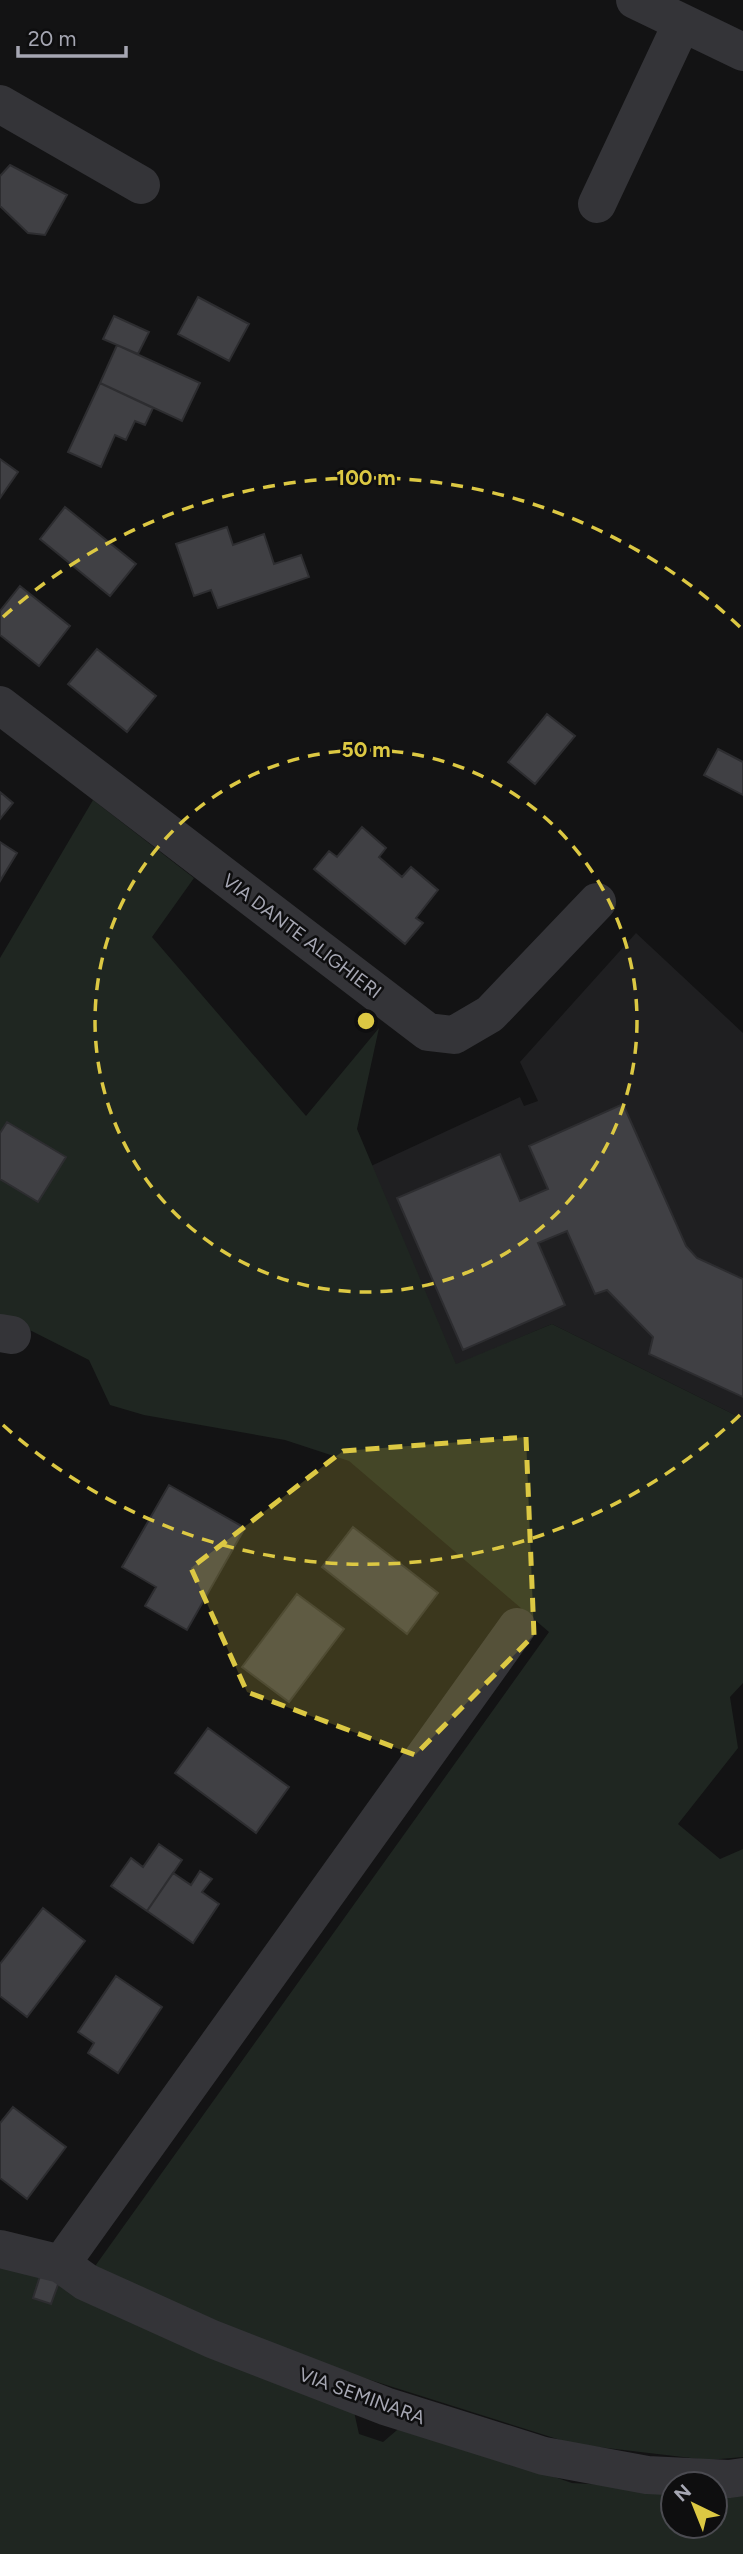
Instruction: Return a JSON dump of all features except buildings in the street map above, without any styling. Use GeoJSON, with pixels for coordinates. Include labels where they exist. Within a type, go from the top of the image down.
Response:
{"type":"FeatureCollection","features":[{"type":"Feature","properties":{"kind":"street"},"geometry":{"type":"LineString","coordinates":[[635,0],[743,52]]}},
{"type":"Feature","properties":{"kind":"street"},"geometry":{"type":"LineString","coordinates":[[597,204],[682,23]]}},
{"type":"Feature","properties":{"kind":"street"},"geometry":{"type":"LineString","coordinates":[[0,104],[141,185]]}},
{"type":"Feature","properties":{"kind":"street","name":"VIA DANTE ALIGHIERI"},"geometry":{"type":"LineString","coordinates":[[0,705],[428,1032],[454,1035],[489,1014],[597,902]]}},
{"type":"Feature","properties":{"kind":"street"},"geometry":{"type":"LineString","coordinates":[[61,2264],[517,1627]]}},
{"type":"Feature","properties":{"kind":"street","name":"VIA SEMINARA"},"geometry":{"type":"LineString","coordinates":[[0,2249],[61,2264],[86,2282],[212,2339],[385,2406],[517,2448],[544,2456],[647,2475],[729,2479],[743,2477]]}},
{"type":"Feature","properties":{"kind":"highlighted area"},"geometry":{"type":"Polygon","coordinates":[[[526,1437],[534,1635],[415,1755],[247,1692],[191,1568],[343,1451],[526,1437]]]}},
{"type":"Feature","properties":{"kind":"shaded area"},"geometry":{"type":"Polygon","coordinates":[[[93,800],[194,878],[152,937],[306,1116],[379,1028],[357,1129],[456,1364],[552,1324],[743,1419],[743,1683],[730,1697],[738,1748],[678,1824],[720,1859],[743,1849],[743,2457],[708,2460],[573,2444],[282,2352],[93,2269],[549,1632],[349,1461],[285,1440],[144,1415],[110,1405],[89,1360],[0,1315],[0,958],[93,800]]]}},
{"type":"Feature","properties":{"kind":"shaded area"},"geometry":{"type":"Polygon","coordinates":[[[636,933],[743,1033],[743,1419],[552,1324],[456,1365],[371,1166],[520,1097],[524,1106],[538,1101],[520,1062],[636,933]]]}},
{"type":"Feature","properties":{"kind":"shaded area"},"geometry":{"type":"Polygon","coordinates":[[[0,2265],[40,2276],[33,2298],[59,2282],[353,2407],[359,2434],[383,2442],[403,2425],[572,2483],[659,2488],[659,2540],[729,2540],[729,2491],[743,2491],[743,2554],[0,2554],[0,2265]]]}}]}
